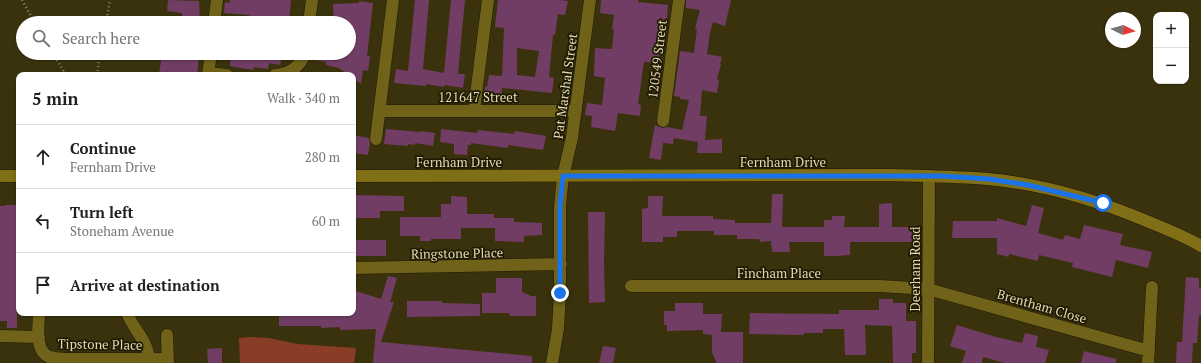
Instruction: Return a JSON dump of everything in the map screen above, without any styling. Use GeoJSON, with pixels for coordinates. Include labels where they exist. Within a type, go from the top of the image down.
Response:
{"type":"FeatureCollection","features":[{"type":"Feature","properties":{"kind":"street"},"geometry":{"type":"LineString","coordinates":[[215,16],[217,0]]}},
{"type":"Feature","properties":{"kind":"street"},"geometry":{"type":"LineString","coordinates":[[310,16],[312,0]]}},
{"type":"Feature","properties":{"kind":"street"},"geometry":{"type":"LineString","coordinates":[[376,139],[394,0]]}},
{"type":"Feature","properties":{"kind":"street"},"geometry":{"type":"LineString","coordinates":[[474,110],[488,0]]}},
{"type":"Feature","properties":{"kind":"street","name":"Pat Marshal Street"},"geometry":{"type":"LineString","coordinates":[[552,363],[558,329],[561,264],[560,206],[563,176],[572,138],[590,0]]}},
{"type":"Feature","properties":{"kind":"street","name":"120549 Street"},"geometry":{"type":"LineString","coordinates":[[663,121],[679,0]]}},
{"type":"Feature","properties":{"kind":"street"},"geometry":{"type":"LineString","coordinates":[[208,72],[209,60]]}},
{"type":"Feature","properties":{"kind":"street"},"geometry":{"type":"LineString","coordinates":[[286,72],[297,66],[302,60]]}},
{"type":"Feature","properties":{"kind":"street","name":"121647 Street"},"geometry":{"type":"LineString","coordinates":[[380,111],[576,111]]}},
{"type":"Feature","properties":{"kind":"street"},"geometry":{"type":"LineString","coordinates":[[0,176],[16,176]]}},
{"type":"Feature","properties":{"kind":"street","name":"Fernham Drive"},"geometry":{"type":"LineString","coordinates":[[356,176],[930,176],[989,179],[1028,185],[1103,203],[1174,232],[1201,246]]}},
{"type":"Feature","properties":{"kind":"street","name":"Deerham Road"},"geometry":{"type":"LineString","coordinates":[[928,363],[930,176]]}},
{"type":"Feature","properties":{"kind":"street","name":"Ringstone Place"},"geometry":{"type":"LineString","coordinates":[[356,268],[561,264]]}},
{"type":"Feature","properties":{"kind":"street","name":"Fincham Place"},"geometry":{"type":"LineString","coordinates":[[631,286],[880,286],[928,289]]}},
{"type":"Feature","properties":{"kind":"street","name":"Brentham Close"},"geometry":{"type":"LineString","coordinates":[[928,289],[1149,357],[1152,287]]}},
{"type":"Feature","properties":{"kind":"street","name":"Tipstone Place"},"geometry":{"type":"LineString","coordinates":[[39,316],[39,337],[41,349],[49,357],[149,359],[168,361],[167,336]]}},
{"type":"Feature","properties":{"kind":"street","name":"Tipstone Place"},"geometry":{"type":"LineString","coordinates":[[128,316],[149,351],[149,359]]}},
{"type":"Feature","properties":{"kind":"street","name":"Tipstone Place"},"geometry":{"type":"LineString","coordinates":[[0,336],[39,337]]}},
{"type":"Feature","properties":{"kind":"path"},"geometry":{"type":"LineString","coordinates":[[22,0],[31,16]]}},
{"type":"Feature","properties":{"kind":"path"},"geometry":{"type":"LineString","coordinates":[[107,16],[110,0]]}},
{"type":"Feature","properties":{"kind":"path"},"geometry":{"type":"LineString","coordinates":[[57,60],[64,72]]}},
{"type":"Feature","properties":{"kind":"path"},"geometry":{"type":"LineString","coordinates":[[97,72],[99,60]]}},
{"type":"Feature","properties":{"kind":"shaded area"},"geometry":{"type":"Polygon","coordinates":[[[239,338],[269,338],[297,344],[356,348],[354,363],[240,363],[239,338]]]}},
{"type":"Feature","properties":{"kind":"building"},"geometry":{"type":"Polygon","coordinates":[[[168,0],[199,1],[200,16],[182,16],[182,13],[167,11],[168,0]]]}},
{"type":"Feature","properties":{"kind":"building"},"geometry":{"type":"Polygon","coordinates":[[[230,0],[291,0],[290,16],[249,16],[224,13],[225,2],[230,3],[230,0]]]}},
{"type":"Feature","properties":{"kind":"building"},"geometry":{"type":"Polygon","coordinates":[[[415,0],[429,0],[423,69],[444,73],[451,0],[465,0],[458,74],[465,74],[463,88],[445,85],[444,87],[426,84],[426,86],[394,83],[396,69],[408,71],[415,0]]]}},
{"type":"Feature","properties":{"kind":"building"},"geometry":{"type":"Polygon","coordinates":[[[498,0],[568,1],[565,15],[558,14],[555,35],[553,35],[549,77],[554,78],[552,93],[502,88],[500,103],[483,100],[489,75],[502,76],[504,28],[495,27],[498,0]],[[517,48],[517,75],[535,77],[539,51],[517,48]]]}},
{"type":"Feature","properties":{"kind":"building"},"geometry":{"type":"Polygon","coordinates":[[[601,0],[638,0],[638,2],[668,5],[665,45],[659,44],[659,62],[644,62],[638,104],[641,105],[640,116],[618,113],[615,131],[591,127],[592,116],[585,115],[587,103],[602,105],[605,78],[594,76],[595,48],[612,49],[614,15],[600,13],[601,0]]]}},
{"type":"Feature","properties":{"kind":"building"},"geometry":{"type":"Polygon","coordinates":[[[686,0],[731,0],[725,26],[713,22],[710,33],[707,54],[722,57],[717,79],[719,80],[717,93],[702,90],[700,116],[707,116],[705,140],[722,139],[722,153],[697,153],[698,142],[674,138],[673,144],[663,143],[661,160],[649,158],[655,125],[662,128],[667,127],[682,130],[689,100],[680,99],[680,97],[674,96],[680,51],[694,53],[697,29],[695,28],[700,10],[686,8],[686,0]]]}},
{"type":"Feature","properties":{"kind":"building"},"geometry":{"type":"Polygon","coordinates":[[[359,1],[373,3],[367,56],[370,56],[368,71],[363,70],[361,84],[356,80],[356,72],[345,72],[339,68],[326,65],[326,62],[315,60],[356,60],[356,16],[334,16],[333,4],[359,3],[359,1]]]}},
{"type":"Feature","properties":{"kind":"building"},"geometry":{"type":"Polygon","coordinates":[[[161,60],[199,60],[197,72],[159,72],[161,60]]]}},
{"type":"Feature","properties":{"kind":"building"},"geometry":{"type":"Polygon","coordinates":[[[231,60],[281,60],[280,65],[269,63],[268,69],[254,67],[253,70],[230,66],[231,60]]]}},
{"type":"Feature","properties":{"kind":"building"},"geometry":{"type":"Polygon","coordinates":[[[386,129],[435,133],[433,146],[415,143],[415,145],[408,144],[408,146],[384,144],[386,129]]]}},
{"type":"Feature","properties":{"kind":"building"},"geometry":{"type":"Polygon","coordinates":[[[441,129],[477,133],[478,130],[514,134],[515,131],[546,136],[543,150],[508,145],[508,148],[471,143],[471,145],[468,145],[467,155],[454,154],[454,144],[440,142],[441,129]]]}},
{"type":"Feature","properties":{"kind":"building"},"geometry":{"type":"Polygon","coordinates":[[[356,136],[369,138],[370,143],[368,155],[356,153],[356,136]]]}},
{"type":"Feature","properties":{"kind":"building"},"geometry":{"type":"Polygon","coordinates":[[[772,194],[783,194],[782,227],[824,227],[824,220],[832,220],[832,216],[845,216],[844,227],[879,227],[879,204],[892,203],[892,227],[914,227],[914,242],[850,242],[850,255],[824,256],[824,242],[789,242],[790,252],[772,252],[771,241],[760,242],[759,239],[737,239],[737,235],[714,235],[714,231],[677,231],[677,237],[663,237],[663,242],[642,242],[642,209],[648,208],[648,196],[663,196],[662,216],[713,216],[713,219],[735,220],[735,223],[771,223],[772,194]]]}},
{"type":"Feature","properties":{"kind":"building"},"geometry":{"type":"Polygon","coordinates":[[[356,195],[404,196],[404,211],[380,211],[380,218],[356,218],[356,195]]]}},
{"type":"Feature","properties":{"kind":"building"},"geometry":{"type":"Polygon","coordinates":[[[451,196],[467,197],[467,214],[494,214],[494,218],[514,218],[514,222],[542,223],[542,235],[524,236],[524,242],[495,241],[495,228],[461,228],[461,239],[431,239],[431,241],[420,241],[420,236],[400,236],[400,217],[441,217],[441,204],[451,204],[451,196]]]}},
{"type":"Feature","properties":{"kind":"building"},"geometry":{"type":"Polygon","coordinates":[[[16,205],[17,328],[7,328],[7,321],[0,321],[0,206],[16,205]]]}},
{"type":"Feature","properties":{"kind":"building"},"geometry":{"type":"Polygon","coordinates":[[[1032,205],[1044,208],[1038,233],[1063,240],[1065,235],[1080,239],[1084,225],[1123,234],[1120,245],[1152,252],[1148,268],[1116,260],[1112,277],[1072,267],[1073,263],[1039,255],[1038,261],[1009,254],[1009,257],[997,254],[997,238],[952,238],[953,221],[997,221],[997,218],[1026,226],[1032,205]]]}},
{"type":"Feature","properties":{"kind":"building"},"geometry":{"type":"Polygon","coordinates":[[[588,212],[605,212],[605,302],[589,303],[588,212]]]}},
{"type":"Feature","properties":{"kind":"building"},"geometry":{"type":"Polygon","coordinates":[[[356,240],[386,240],[386,256],[356,256],[356,240]]]}},
{"type":"Feature","properties":{"kind":"building"},"geometry":{"type":"Polygon","coordinates":[[[388,276],[397,278],[390,302],[394,302],[381,342],[532,356],[532,363],[373,363],[376,329],[340,330],[340,327],[321,328],[321,326],[279,326],[279,316],[356,316],[356,291],[381,299],[388,276]]]}},
{"type":"Feature","properties":{"kind":"building"},"geometry":{"type":"Polygon","coordinates":[[[1186,277],[1199,278],[1199,287],[1201,288],[1201,315],[1199,315],[1197,343],[1193,343],[1192,363],[1176,363],[1177,342],[1182,342],[1186,277]]]}},
{"type":"Feature","properties":{"kind":"building"},"geometry":{"type":"Polygon","coordinates":[[[496,278],[522,278],[522,292],[531,296],[536,296],[536,316],[510,316],[509,313],[482,313],[482,293],[496,293],[496,278]]]}},
{"type":"Feature","properties":{"kind":"building"},"geometry":{"type":"Polygon","coordinates":[[[879,299],[893,299],[893,303],[906,303],[906,321],[916,321],[916,353],[912,353],[912,363],[893,363],[892,326],[865,325],[866,355],[845,355],[844,329],[823,329],[823,333],[804,333],[804,335],[749,334],[750,313],[839,314],[839,310],[879,310],[879,299]]]}},
{"type":"Feature","properties":{"kind":"building"},"geometry":{"type":"Polygon","coordinates":[[[407,301],[442,301],[442,303],[480,304],[480,316],[407,317],[407,301]]]}},
{"type":"Feature","properties":{"kind":"building"},"geometry":{"type":"Polygon","coordinates":[[[675,303],[703,303],[703,314],[722,314],[721,332],[743,332],[743,363],[717,363],[712,353],[712,335],[703,334],[703,330],[667,331],[667,325],[664,325],[664,311],[675,311],[675,303]]]}},
{"type":"Feature","properties":{"kind":"building"},"geometry":{"type":"Polygon","coordinates":[[[957,325],[1022,343],[1025,333],[1038,336],[1036,347],[1049,350],[1045,363],[1005,363],[983,357],[982,363],[962,363],[966,351],[950,346],[957,325]]]}},
{"type":"Feature","properties":{"kind":"building"},"geometry":{"type":"Polygon","coordinates":[[[603,346],[616,348],[613,363],[599,363],[603,346]]]}},
{"type":"Feature","properties":{"kind":"building"},"geometry":{"type":"Polygon","coordinates":[[[222,348],[222,363],[208,363],[207,349],[222,348]]]}},
{"type":"Feature","properties":{"kind":"building"},"geometry":{"type":"Polygon","coordinates":[[[1084,351],[1116,359],[1116,363],[1081,363],[1084,351]]]}},
{"type":"Feature","properties":{"kind":"route"},"geometry":{"type":"LineString","coordinates":[[560,293],[560,206],[563,176],[942,176],[989,179],[1028,185],[1103,203]]}}]}
